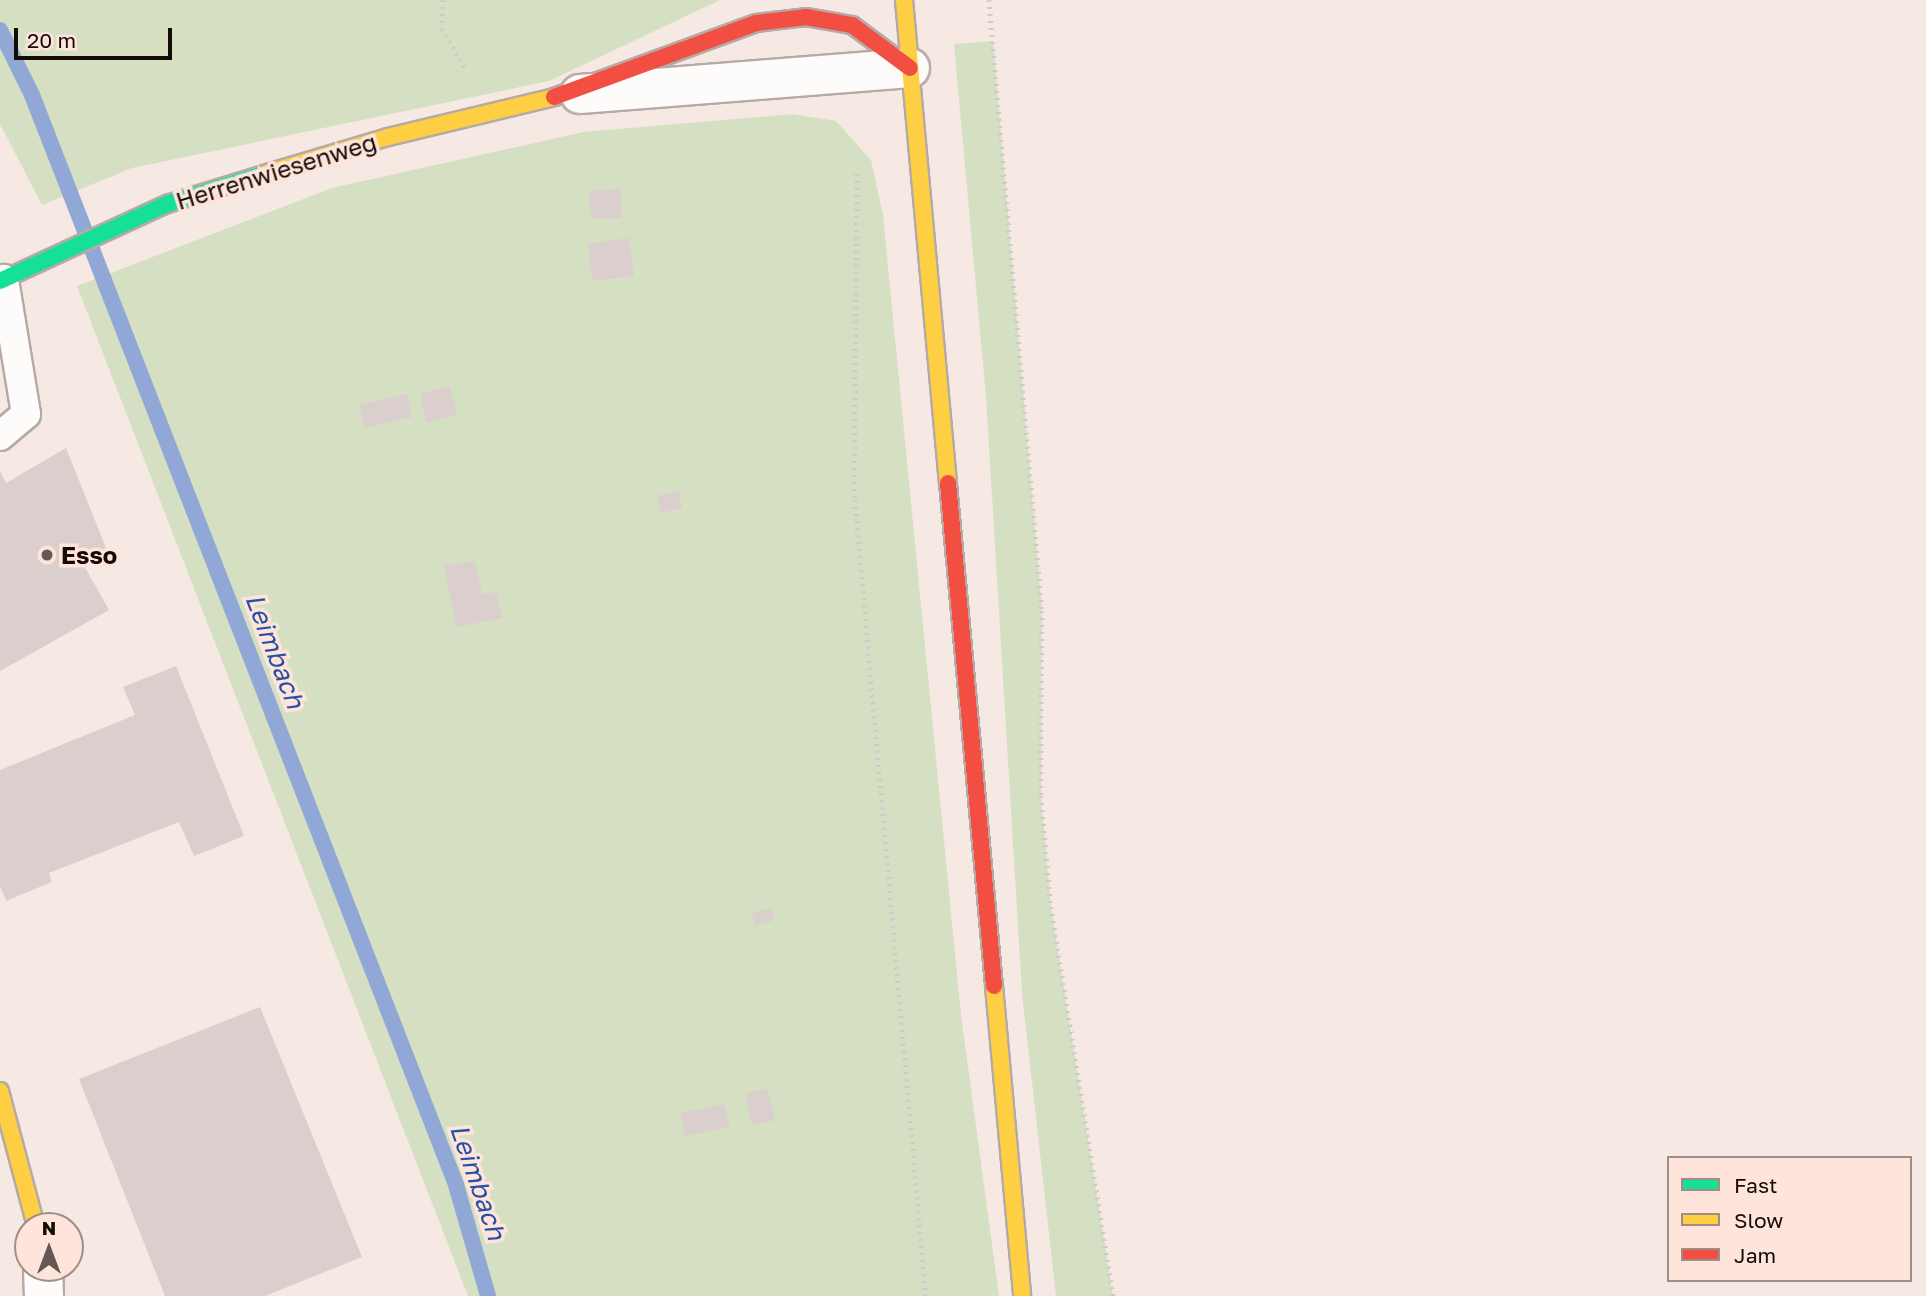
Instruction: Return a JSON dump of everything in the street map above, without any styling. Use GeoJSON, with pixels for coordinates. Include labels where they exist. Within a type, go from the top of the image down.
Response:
{"type":"FeatureCollection","features":[{"type":"Feature","properties":{"kind":"main road"},"geometry":{"type":"LineString","coordinates":[[904,0],[1022,1296]]}},
{"type":"Feature","properties":{"kind":"main road","name":"Herrenwiesenweg"},"geometry":{"type":"LineString","coordinates":[[2,280],[167,204],[388,137],[495,115],[564,95],[765,11],[852,25],[910,68]]}},
{"type":"Feature","properties":{"kind":"main road"},"geometry":{"type":"LineString","coordinates":[[0,1091],[32,1212]]}},
{"type":"Feature","properties":{"kind":"street","name":"Herrenwiesenweg"},"geometry":{"type":"LineString","coordinates":[[564,95],[910,68]]}},
{"type":"Feature","properties":{"kind":"lane"},"geometry":{"type":"LineString","coordinates":[[0,436],[26,414],[2,280]]}},
{"type":"Feature","properties":{"kind":"path"},"geometry":{"type":"LineString","coordinates":[[443,0],[442,29],[495,115]]}},
{"type":"Feature","properties":{"kind":"path"},"geometry":{"type":"LineString","coordinates":[[989,0],[1042,611],[1041,796],[1050,893],[1113,1296]]}},
{"type":"Feature","properties":{"kind":"path"},"geometry":{"type":"LineString","coordinates":[[857,174],[860,363],[855,500],[926,1296]]}},
{"type":"Feature","properties":{"kind":"green space"},"geometry":{"type":"Polygon","coordinates":[[[0,0],[720,0],[549,81],[132,168],[42,205],[0,124],[0,0]]]}},
{"type":"Feature","properties":{"kind":"green space"},"geometry":{"type":"Polygon","coordinates":[[[993,41],[1042,611],[1041,796],[1051,907],[1113,1296],[1056,1296],[1022,993],[986,397],[954,44],[993,41]]]}},
{"type":"Feature","properties":{"kind":"green space"},"geometry":{"type":"Polygon","coordinates":[[[793,114],[836,121],[871,160],[883,215],[961,1015],[999,1296],[468,1296],[77,286],[332,188],[584,132],[793,114]]]}},
{"type":"Feature","properties":{"kind":"building"},"geometry":{"type":"Polygon","coordinates":[[[621,189],[622,218],[591,219],[589,191],[621,189]]]}},
{"type":"Feature","properties":{"kind":"building"},"geometry":{"type":"Polygon","coordinates":[[[629,238],[634,276],[592,281],[588,244],[629,238]]]}},
{"type":"Feature","properties":{"kind":"building"},"geometry":{"type":"Polygon","coordinates":[[[450,386],[457,414],[426,423],[420,394],[450,386]]]}},
{"type":"Feature","properties":{"kind":"building"},"geometry":{"type":"Polygon","coordinates":[[[408,394],[412,417],[364,428],[359,405],[408,394]]]}},
{"type":"Feature","properties":{"kind":"building","name":"Esso"},"geometry":{"type":"Polygon","coordinates":[[[66,448],[106,548],[82,562],[109,610],[0,671],[0,471],[6,483],[66,448]]]}},
{"type":"Feature","properties":{"kind":"building"},"geometry":{"type":"Polygon","coordinates":[[[679,491],[682,508],[661,513],[657,496],[679,491]]]}},
{"type":"Feature","properties":{"kind":"building"},"geometry":{"type":"Polygon","coordinates":[[[475,561],[482,594],[496,592],[503,618],[456,627],[444,566],[475,561]]]}},
{"type":"Feature","properties":{"kind":"building"},"geometry":{"type":"Polygon","coordinates":[[[176,666],[244,836],[194,856],[179,822],[49,873],[52,882],[6,901],[0,886],[0,770],[135,715],[123,687],[176,666]]]}},
{"type":"Feature","properties":{"kind":"building"},"geometry":{"type":"Polygon","coordinates":[[[771,908],[775,920],[756,926],[751,913],[771,908]]]}},
{"type":"Feature","properties":{"kind":"building"},"geometry":{"type":"Polygon","coordinates":[[[260,1007],[362,1257],[265,1296],[165,1296],[79,1079],[260,1007]]]}},
{"type":"Feature","properties":{"kind":"building"},"geometry":{"type":"Polygon","coordinates":[[[767,1088],[775,1120],[752,1126],[745,1094],[767,1088]]]}},
{"type":"Feature","properties":{"kind":"building"},"geometry":{"type":"Polygon","coordinates":[[[724,1104],[730,1127],[685,1136],[680,1113],[724,1104]]]}},
{"type":"Feature","properties":{"kind":"waterway","name":"Leimbach"},"geometry":{"type":"LineString","coordinates":[[0,30],[32,95],[456,1185],[488,1296]]}},
{"type":"Feature","properties":{"kind":"traffic: fast"},"geometry":{"type":"LineString","coordinates":[[0,281],[167,204],[264,174]]}},
{"type":"Feature","properties":{"kind":"traffic: slow"},"geometry":{"type":"LineString","coordinates":[[904,0],[948,483]]}},
{"type":"Feature","properties":{"kind":"traffic: slow"},"geometry":{"type":"LineString","coordinates":[[264,174],[388,137],[554,97]]}},
{"type":"Feature","properties":{"kind":"traffic: slow"},"geometry":{"type":"LineString","coordinates":[[994,986],[1022,1296]]}},
{"type":"Feature","properties":{"kind":"traffic: slow"},"geometry":{"type":"LineString","coordinates":[[0,1091],[32,1212]]}},
{"type":"Feature","properties":{"kind":"traffic: jam"},"geometry":{"type":"LineString","coordinates":[[554,97],[756,23],[806,17],[852,25],[910,68]]}},
{"type":"Feature","properties":{"kind":"traffic: jam"},"geometry":{"type":"LineString","coordinates":[[948,483],[994,986]]}},
{"type":"Feature","properties":{"kind":"place","name":"Esso"},"geometry":{"type":"Point","coordinates":[47,555]}}]}
